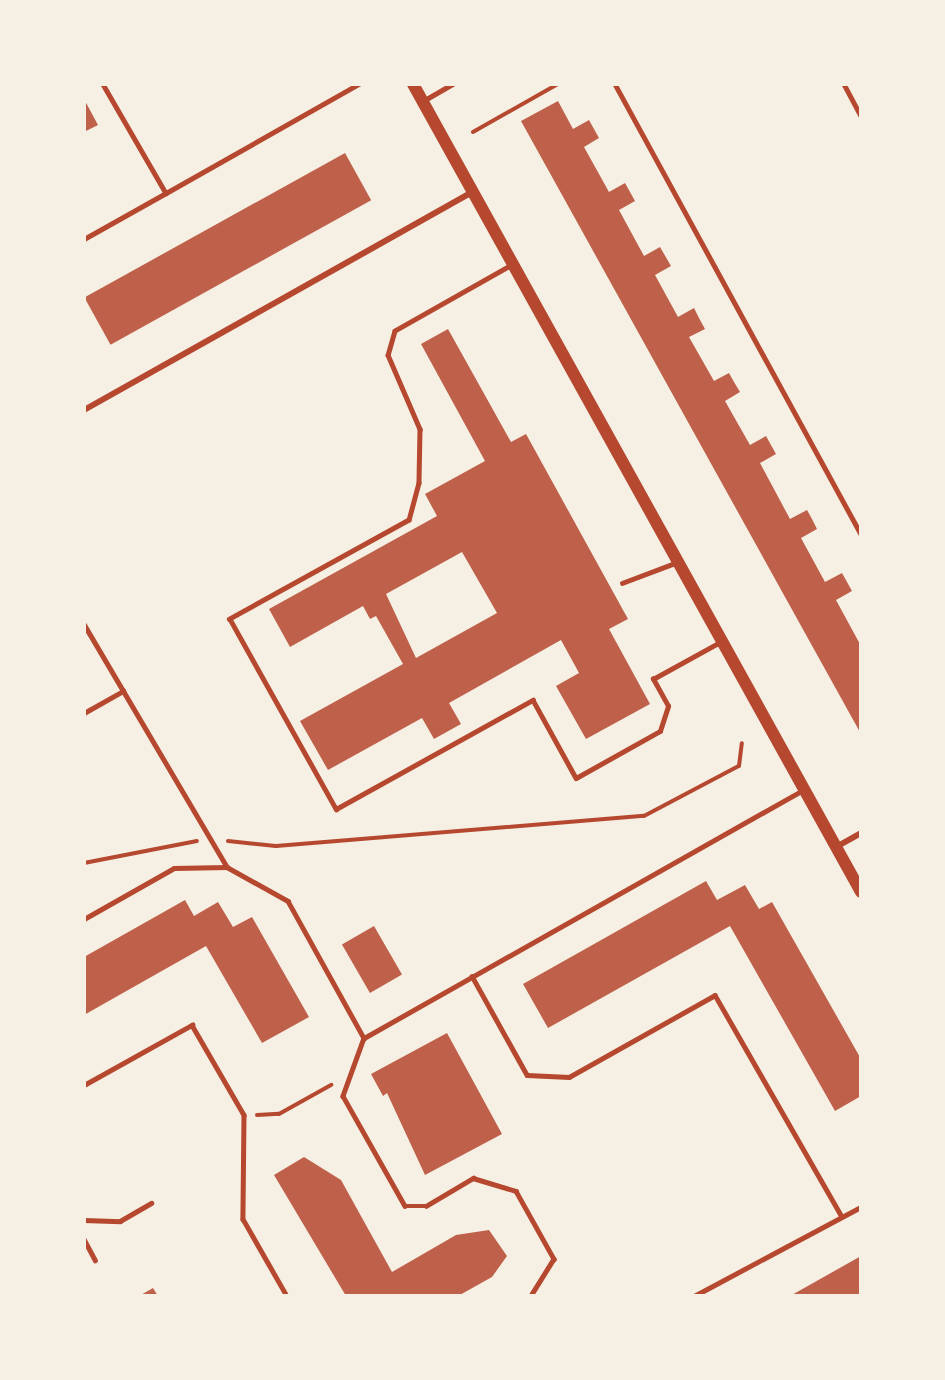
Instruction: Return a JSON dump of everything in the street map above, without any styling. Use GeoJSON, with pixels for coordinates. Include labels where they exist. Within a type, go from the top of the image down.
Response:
{"type":"FeatureCollection","features":[{"type":"Feature","properties":{"kind":"main road"},"geometry":{"type":"LineString","coordinates":[[413,84],[861,892]]}},
{"type":"Feature","properties":{"kind":"street"},"geometry":{"type":"LineString","coordinates":[[84,410],[473,192]]}},
{"type":"Feature","properties":{"kind":"street"},"geometry":{"type":"LineString","coordinates":[[836,847],[861,833]]}},
{"type":"Feature","properties":{"kind":"lane"},"geometry":{"type":"LineString","coordinates":[[103,84],[166,193]]}},
{"type":"Feature","properties":{"kind":"lane"},"geometry":{"type":"LineString","coordinates":[[84,239],[358,84]]}},
{"type":"Feature","properties":{"kind":"lane"},"geometry":{"type":"LineString","coordinates":[[422,101],[452,84]]}},
{"type":"Feature","properties":{"kind":"lane"},"geometry":{"type":"LineString","coordinates":[[615,84],[861,534]]}},
{"type":"Feature","properties":{"kind":"lane"},"geometry":{"type":"LineString","coordinates":[[844,84],[861,116]]}},
{"type":"Feature","properties":{"kind":"lane"},"geometry":{"type":"LineString","coordinates":[[513,265],[395,331],[388,356],[420,429],[419,483],[409,520],[230,619],[336,809],[533,700],[576,777],[660,731],[668,706],[652,679],[722,641]]}},
{"type":"Feature","properties":{"kind":"lane"},"geometry":{"type":"LineString","coordinates":[[622,583],[650,577],[678,562]]}},
{"type":"Feature","properties":{"kind":"lane"},"geometry":{"type":"LineString","coordinates":[[84,624],[227,867],[288,901],[364,1038]]}},
{"type":"Feature","properties":{"kind":"lane"},"geometry":{"type":"LineString","coordinates":[[84,713],[123,691]]}},
{"type":"Feature","properties":{"kind":"lane"},"geometry":{"type":"LineString","coordinates":[[531,1296],[554,1259],[516,1191],[473,1178],[426,1206],[405,1206],[343,1096],[364,1038],[804,789]]}},
{"type":"Feature","properties":{"kind":"lane"},"geometry":{"type":"LineString","coordinates":[[84,919],[174,868],[227,867]]}},
{"type":"Feature","properties":{"kind":"lane"},"geometry":{"type":"LineString","coordinates":[[472,976],[527,1076],[568,1077],[715,995],[841,1215]]}},
{"type":"Feature","properties":{"kind":"lane"},"geometry":{"type":"LineString","coordinates":[[84,1086],[192,1025],[244,1115],[243,1219],[287,1296]]}},
{"type":"Feature","properties":{"kind":"lane"},"geometry":{"type":"LineString","coordinates":[[84,1220],[120,1221],[151,1203]]}},
{"type":"Feature","properties":{"kind":"lane"},"geometry":{"type":"LineString","coordinates":[[694,1296],[841,1215],[861,1207]]}},
{"type":"Feature","properties":{"kind":"lane"},"geometry":{"type":"LineString","coordinates":[[84,1239],[95,1260]]}},
{"type":"Feature","properties":{"kind":"path"},"geometry":{"type":"LineString","coordinates":[[473,132],[558,84]]}},
{"type":"Feature","properties":{"kind":"path"},"geometry":{"type":"LineString","coordinates":[[84,863],[210,839],[276,846],[644,816],[739,766],[742,743]]}},
{"type":"Feature","properties":{"kind":"path"},"geometry":{"type":"LineString","coordinates":[[244,1115],[279,1114],[335,1082],[347,1082]]}},
{"type":"Feature","properties":{"kind":"building"},"geometry":{"type":"Polygon","coordinates":[[[84,99],[98,125],[84,132],[84,99]]]}},
{"type":"Feature","properties":{"kind":"building"},"geometry":{"type":"Polygon","coordinates":[[[558,101],[573,129],[589,120],[599,138],[584,147],[609,192],[625,183],[635,201],[619,210],[644,256],[660,247],[671,266],[655,275],[678,317],[694,308],[705,329],[689,337],[714,381],[729,373],[740,392],[725,401],[750,445],[766,436],[776,454],[760,463],[790,519],[807,510],[812,519],[817,529],[801,538],[825,582],[842,573],[852,591],[836,600],[861,646],[861,734],[521,121],[558,101]]]}},
{"type":"Feature","properties":{"kind":"building"},"geometry":{"type":"Polygon","coordinates":[[[345,153],[371,200],[111,345],[84,297],[345,153]]]}},
{"type":"Feature","properties":{"kind":"building"},"geometry":{"type":"Polygon","coordinates":[[[448,329],[511,442],[526,434],[628,619],[609,629],[650,704],[586,739],[556,686],[579,673],[561,640],[449,703],[461,724],[434,739],[422,718],[328,770],[300,721],[403,664],[376,616],[370,619],[363,606],[290,647],[269,609],[437,516],[425,494],[485,461],[421,344],[448,329]],[[462,552],[386,594],[416,658],[497,613],[462,552]]]}},
{"type":"Feature","properties":{"kind":"building"},"geometry":{"type":"Polygon","coordinates":[[[706,881],[717,900],[745,885],[759,909],[772,902],[861,1059],[861,1096],[835,1111],[730,926],[548,1028],[523,984],[706,881]]]}},
{"type":"Feature","properties":{"kind":"building"},"geometry":{"type":"Polygon","coordinates":[[[185,900],[194,916],[218,902],[233,927],[252,917],[309,1017],[262,1043],[206,946],[84,1015],[84,957],[185,900]]]}},
{"type":"Feature","properties":{"kind":"building"},"geometry":{"type":"Polygon","coordinates":[[[374,926],[402,974],[370,993],[342,944],[374,926]]]}},
{"type":"Feature","properties":{"kind":"building"},"geometry":{"type":"Polygon","coordinates":[[[447,1033],[502,1134],[425,1175],[387,1093],[383,1096],[371,1074],[447,1033]]]}},
{"type":"Feature","properties":{"kind":"building"},"geometry":{"type":"Polygon","coordinates":[[[304,1157],[341,1180],[392,1272],[456,1235],[489,1230],[507,1256],[492,1277],[458,1296],[346,1296],[274,1175],[304,1157]]]}},
{"type":"Feature","properties":{"kind":"building"},"geometry":{"type":"Polygon","coordinates":[[[861,1256],[861,1296],[790,1296],[861,1256]]]}},
{"type":"Feature","properties":{"kind":"building"},"geometry":{"type":"Polygon","coordinates":[[[153,1288],[158,1296],[139,1296],[153,1288]]]}}]}
